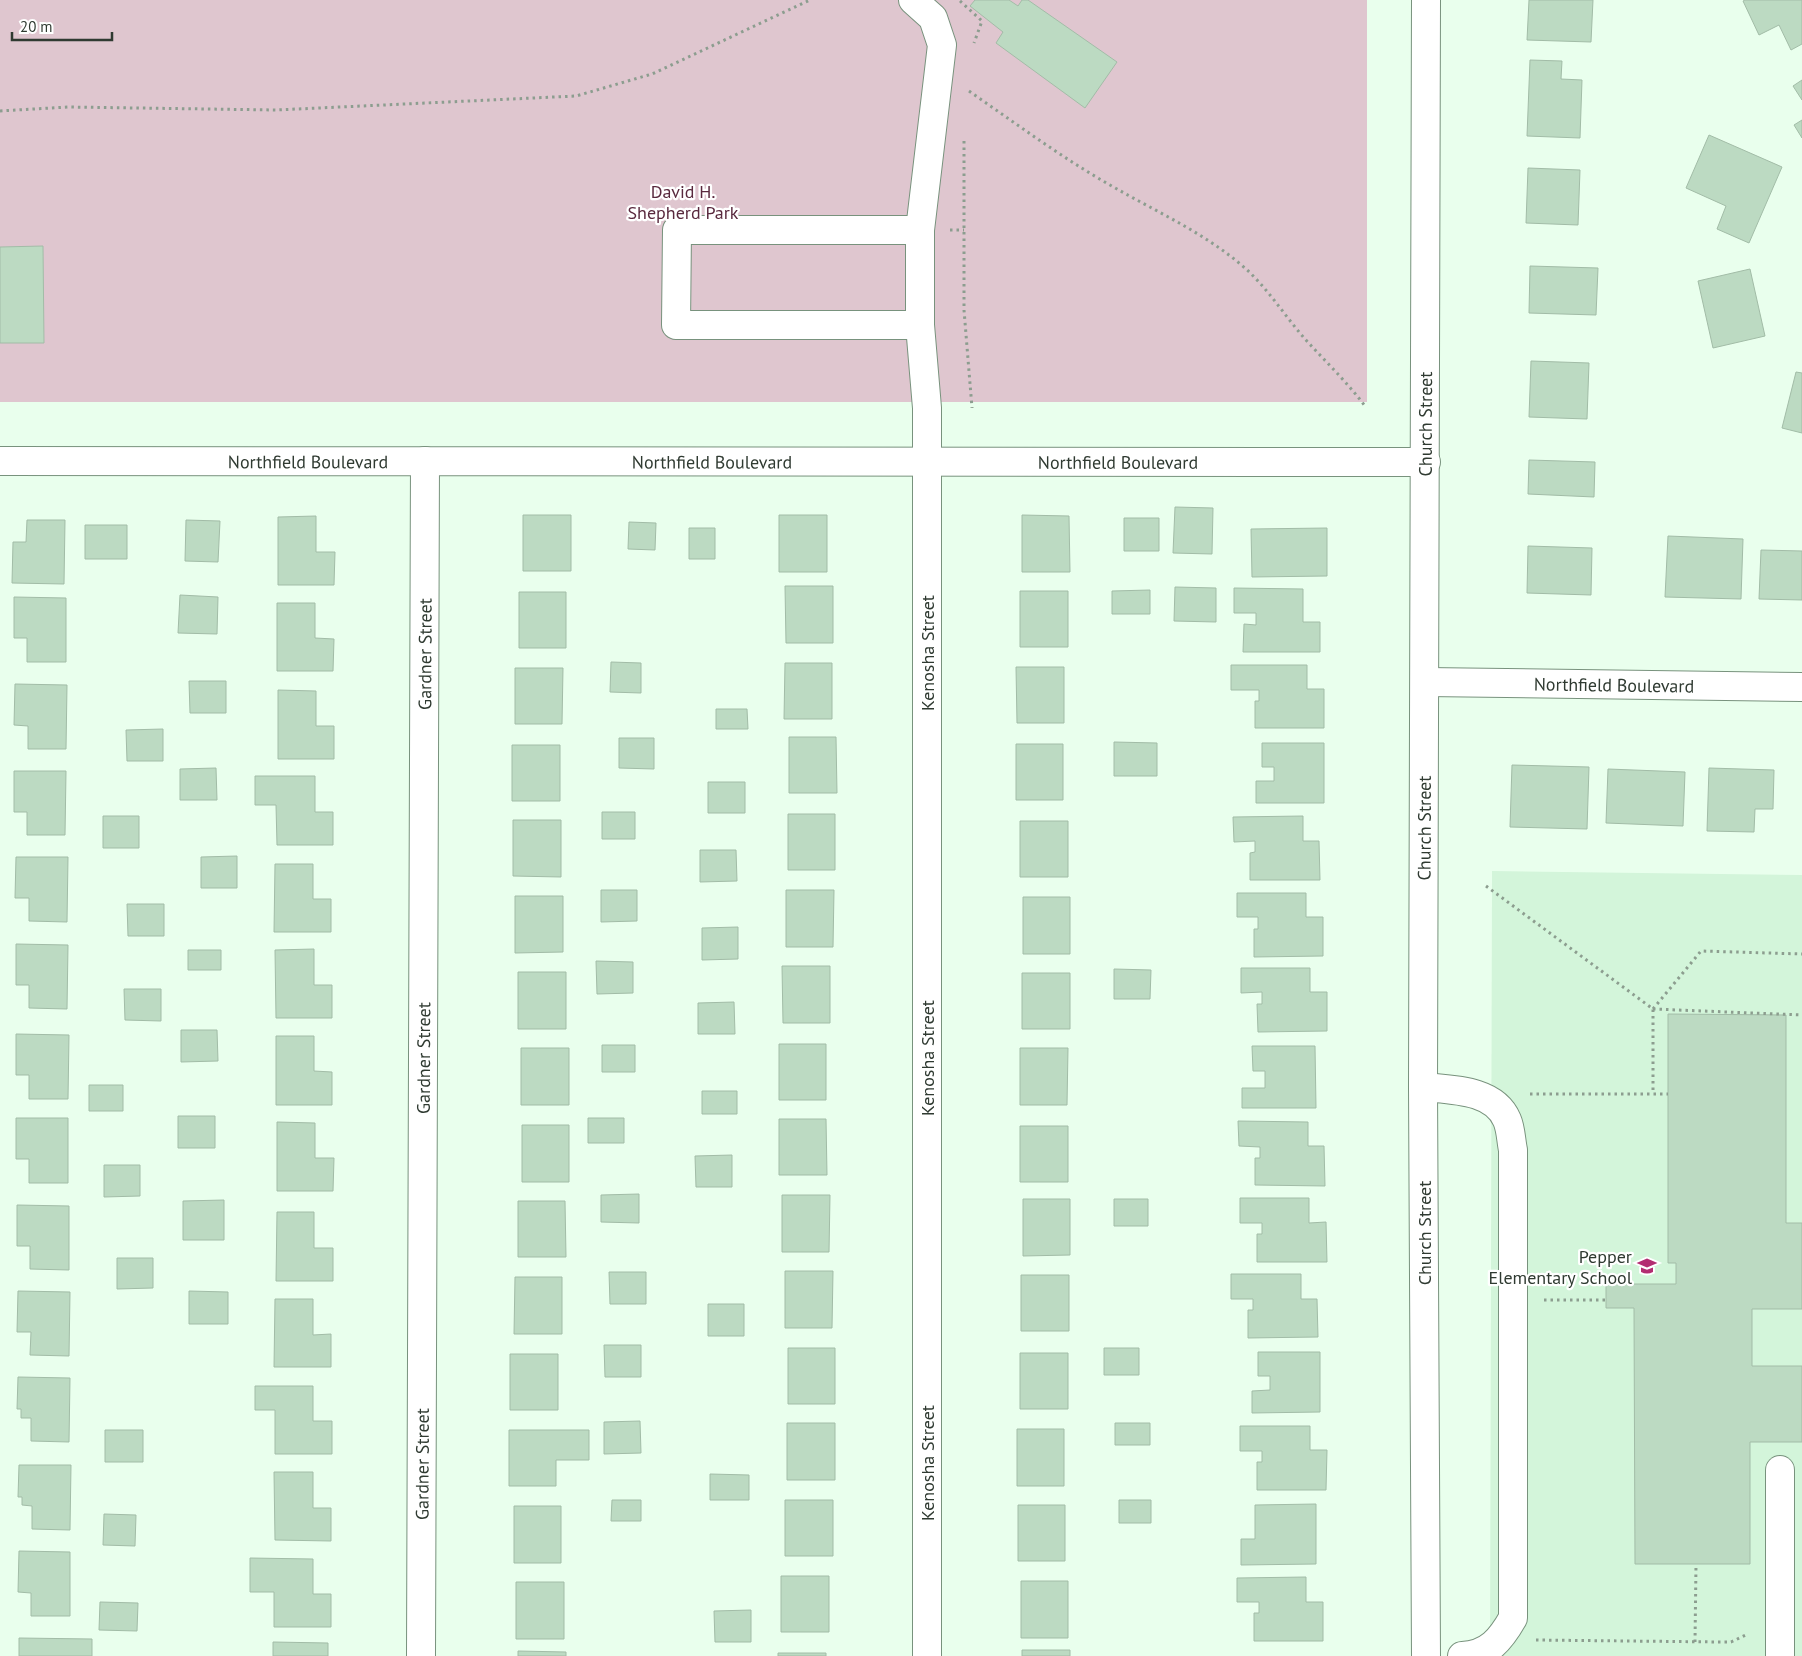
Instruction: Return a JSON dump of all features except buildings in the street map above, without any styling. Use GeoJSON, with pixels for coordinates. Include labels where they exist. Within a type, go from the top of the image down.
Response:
{"type":"FeatureCollection","features":[{"type":"Feature","properties":{"kind":"street","name":"Kenosha Street"},"geometry":{"type":"LineString","coordinates":[[913,0],[933,18],[942,45],[920,230],[920,325],[927,408],[928,460],[927,1656]]}},
{"type":"Feature","properties":{"kind":"street","name":"Church Street"},"geometry":{"type":"LineString","coordinates":[[1426,0],[1424,1087],[1426,1656]]}},
{"type":"Feature","properties":{"kind":"street"},"geometry":{"type":"LineString","coordinates":[[920,230],[677,230],[676,325],[920,325]]}},
{"type":"Feature","properties":{"kind":"street","name":"Northfield Boulevard"},"geometry":{"type":"LineString","coordinates":[[0,461],[928,460],[1426,462]]}},
{"type":"Feature","properties":{"kind":"street","name":"Gardner Street"},"geometry":{"type":"LineString","coordinates":[[421,1656],[425,461]]}},
{"type":"Feature","properties":{"kind":"street","name":"Northfield Boulevard"},"geometry":{"type":"LineString","coordinates":[[1426,682],[1802,687]]}},
{"type":"Feature","properties":{"kind":"street"},"geometry":{"type":"LineString","coordinates":[[1424,1087],[1460,1091],[1487,1098],[1502,1110],[1508,1121],[1513,1150],[1514,1618],[1501,1639],[1486,1651],[1462,1656]]}},
{"type":"Feature","properties":{"kind":"street"},"geometry":{"type":"LineString","coordinates":[[1780,1470],[1780,1656]]}},
{"type":"Feature","properties":{"kind":"path"},"geometry":{"type":"LineString","coordinates":[[0,111],[68,107],[276,110],[576,96],[652,74],[810,0]]}},
{"type":"Feature","properties":{"kind":"path"},"geometry":{"type":"LineString","coordinates":[[958,0],[982,20],[974,45]]}},
{"type":"Feature","properties":{"kind":"path"},"geometry":{"type":"LineString","coordinates":[[965,96],[966,89],[1047,147],[1117,190],[1176,221],[1215,246],[1246,270],[1305,339],[1349,385],[1365,406]]}},
{"type":"Feature","properties":{"kind":"path"},"geometry":{"type":"LineString","coordinates":[[964,137],[964,310],[972,408]]}},
{"type":"Feature","properties":{"kind":"path"},"geometry":{"type":"LineString","coordinates":[[1486,886],[1653,1009],[1802,1015]]}},
{"type":"Feature","properties":{"kind":"path"},"geometry":{"type":"LineString","coordinates":[[1653,1094],[1653,1009],[1701,951],[1802,954]]}},
{"type":"Feature","properties":{"kind":"path"},"geometry":{"type":"LineString","coordinates":[[1530,1094],[1668,1094]]}},
{"type":"Feature","properties":{"kind":"path"},"geometry":{"type":"LineString","coordinates":[[1540,1300],[1606,1300]]}},
{"type":"Feature","properties":{"kind":"path"},"geometry":{"type":"LineString","coordinates":[[1695,1642],[1696,1564]]}},
{"type":"Feature","properties":{"kind":"path"},"geometry":{"type":"LineString","coordinates":[[1533,1640],[1731,1642],[1749,1633]]}},
{"type":"Feature","properties":{"kind":"shaded area","name":"Pepper Elementary School"},"geometry":{"type":"Polygon","coordinates":[[[1492,871],[1802,875],[1802,1656],[1490,1656],[1492,871]]]}},
{"type":"Feature","properties":{"kind":"green space","name":"David H. Shepherd Park"},"geometry":{"type":"Polygon","coordinates":[[[0,0],[1367,0],[1367,402],[0,402],[0,0]]]}},
{"type":"Feature","properties":{"kind":"place","name":"Pepper Elementary School"},"geometry":{"type":"Point","coordinates":[1647,1266]}}]}
